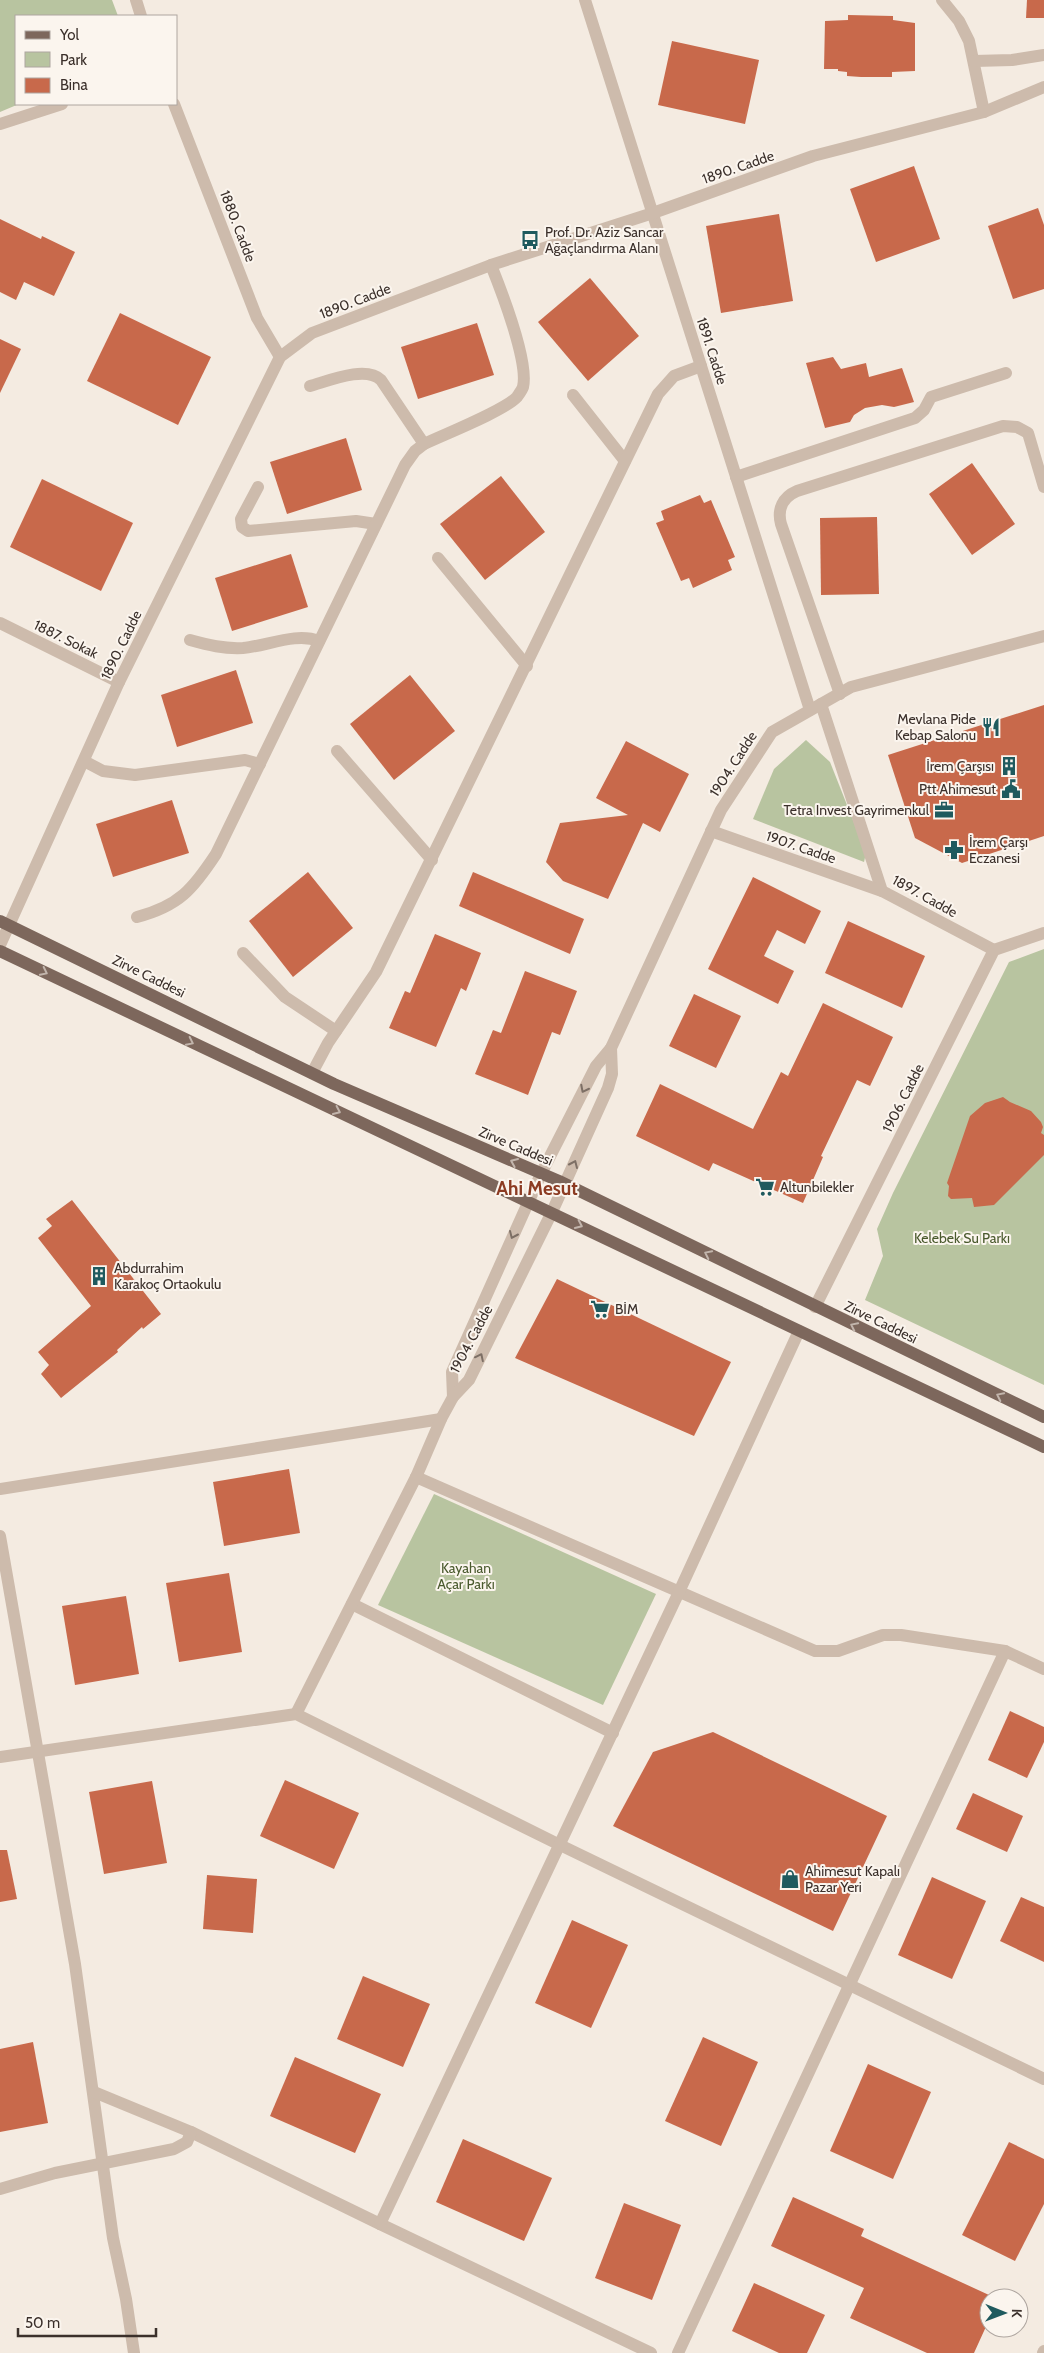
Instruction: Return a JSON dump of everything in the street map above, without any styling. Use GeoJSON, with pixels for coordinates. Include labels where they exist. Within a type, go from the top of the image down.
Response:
{"type":"FeatureCollection","features":[{"type":"Feature","properties":{"kind":"main road","name":"Zirve Caddesi"},"geometry":{"type":"LineString","coordinates":[[5,923],[312,1073],[565,1184],[1044,1417]]}},
{"type":"Feature","properties":{"kind":"main road"},"geometry":{"type":"LineString","coordinates":[[0,951],[1044,1447]]}},
{"type":"Feature","properties":{"kind":"street"},"geometry":{"type":"LineString","coordinates":[[136,0],[141,15]]}},
{"type":"Feature","properties":{"kind":"street","name":"1891. Cadde"},"geometry":{"type":"LineString","coordinates":[[585,0],[736,476],[816,707]]}},
{"type":"Feature","properties":{"kind":"street"},"geometry":{"type":"LineString","coordinates":[[942,0],[965,31],[974,61],[984,112]]}},
{"type":"Feature","properties":{"kind":"street"},"geometry":{"type":"LineString","coordinates":[[974,61],[1012,60],[1044,55]]}},
{"type":"Feature","properties":{"kind":"street","name":"1890. Cadde"},"geometry":{"type":"LineString","coordinates":[[0,945],[5,923],[84,761],[119,682],[280,357],[312,333],[491,265],[652,213],[813,156],[984,112],[1044,87]]}},
{"type":"Feature","properties":{"kind":"street"},"geometry":{"type":"LineString","coordinates":[[0,124],[59,105]]}},
{"type":"Feature","properties":{"kind":"street","name":"1880. Cadde"},"geometry":{"type":"LineString","coordinates":[[174,105],[257,318],[280,357]]}},
{"type":"Feature","properties":{"kind":"street"},"geometry":{"type":"LineString","coordinates":[[137,917],[172,905],[184,896],[204,873],[216,854],[376,524],[405,465],[414,451],[424,444],[501,408],[516,398],[523,388],[523,363],[491,265]]}},
{"type":"Feature","properties":{"kind":"street"},"geometry":{"type":"LineString","coordinates":[[312,1073],[336,1031],[376,972],[527,666],[658,394],[666,382],[674,376],[701,366]]}},
{"type":"Feature","properties":{"kind":"street"},"geometry":{"type":"LineString","coordinates":[[310,386],[361,373],[373,374],[381,380],[424,444]]}},
{"type":"Feature","properties":{"kind":"street"},"geometry":{"type":"LineString","coordinates":[[736,476],[915,418],[924,410],[932,397],[1006,374]]}},
{"type":"Feature","properties":{"kind":"street"},"geometry":{"type":"LineString","coordinates":[[573,395],[625,461]]}},
{"type":"Feature","properties":{"kind":"street"},"geometry":{"type":"LineString","coordinates":[[840,694],[781,524],[781,506],[788,496],[798,491],[1003,426],[1010,426],[1028,433],[1044,487]]}},
{"type":"Feature","properties":{"kind":"street"},"geometry":{"type":"LineString","coordinates":[[258,487],[241,519],[242,527],[248,531],[356,520],[376,524]]}},
{"type":"Feature","properties":{"kind":"street"},"geometry":{"type":"LineString","coordinates":[[438,558],[527,666]]}},
{"type":"Feature","properties":{"kind":"street","name":"1887. Sokak"},"geometry":{"type":"LineString","coordinates":[[0,623],[119,682]]}},
{"type":"Feature","properties":{"kind":"street","name":"1904. Cadde"},"geometry":{"type":"LineString","coordinates":[[453,1397],[452,1372],[528,1201],[596,1066],[611,1048],[721,810],[772,732],[851,687],[1044,636]]}},
{"type":"Feature","properties":{"kind":"street"},"geometry":{"type":"LineString","coordinates":[[190,640],[229,648],[256,646],[307,637],[319,641]]}},
{"type":"Feature","properties":{"kind":"street","name":"1897. Cadde"},"geometry":{"type":"LineString","coordinates":[[816,707],[882,891],[994,950]]}},
{"type":"Feature","properties":{"kind":"street"},"geometry":{"type":"LineString","coordinates":[[337,751],[432,860]]}},
{"type":"Feature","properties":{"kind":"street"},"geometry":{"type":"LineString","coordinates":[[84,761],[103,770],[135,775],[245,760],[260,764]]}},
{"type":"Feature","properties":{"kind":"street","name":"1907. Cadde"},"geometry":{"type":"LineString","coordinates":[[711,831],[882,891]]}},
{"type":"Feature","properties":{"kind":"street"},"geometry":{"type":"LineString","coordinates":[[994,950],[1044,934]]}},
{"type":"Feature","properties":{"kind":"street","name":"1906. Cadde"},"geometry":{"type":"LineString","coordinates":[[815,1307],[994,950]]}},
{"type":"Feature","properties":{"kind":"street"},"geometry":{"type":"LineString","coordinates":[[243,953],[286,998],[336,1031]]}},
{"type":"Feature","properties":{"kind":"street","name":"1904. Cadde"},"geometry":{"type":"LineString","coordinates":[[453,1397],[469,1380],[565,1184],[608,1088],[612,1074],[611,1048]]}},
{"type":"Feature","properties":{"kind":"street"},"geometry":{"type":"LineString","coordinates":[[380,2224],[679,1592],[799,1331]]}},
{"type":"Feature","properties":{"kind":"street"},"geometry":{"type":"LineString","coordinates":[[296,1714],[416,1476],[441,1419],[453,1397]]}},
{"type":"Feature","properties":{"kind":"street"},"geometry":{"type":"LineString","coordinates":[[0,1489],[441,1419]]}},
{"type":"Feature","properties":{"kind":"street"},"geometry":{"type":"LineString","coordinates":[[416,1476],[815,1651],[838,1651],[883,1635],[901,1635],[1005,1651],[1044,1669]]}},
{"type":"Feature","properties":{"kind":"street"},"geometry":{"type":"LineString","coordinates":[[0,1536],[75,1964],[113,2238],[126,2299],[134,2353]]}},
{"type":"Feature","properties":{"kind":"street"},"geometry":{"type":"LineString","coordinates":[[352,1604],[612,1733]]}},
{"type":"Feature","properties":{"kind":"street"},"geometry":{"type":"LineString","coordinates":[[678,2353],[1005,1651]]}},
{"type":"Feature","properties":{"kind":"street"},"geometry":{"type":"LineString","coordinates":[[0,1757],[296,1714],[560,1845],[1044,2079]]}},
{"type":"Feature","properties":{"kind":"street"},"geometry":{"type":"LineString","coordinates":[[94,2092],[191,2132],[651,2353]]}},
{"type":"Feature","properties":{"kind":"street"},"geometry":{"type":"LineString","coordinates":[[0,2189],[102,2162],[179,2148],[187,2142],[191,2132]]}},
{"type":"Feature","properties":{"kind":"green space"},"geometry":{"type":"Polygon","coordinates":[[[0,0],[112,0],[118,15],[15,15],[15,105],[17,105],[0,112],[0,0]]]}},
{"type":"Feature","properties":{"kind":"green space"},"geometry":{"type":"Polygon","coordinates":[[[806,740],[830,762],[866,853],[864,862],[753,819],[774,769],[806,740]]]}},
{"type":"Feature","properties":{"kind":"green space","name":"Kelebek Su Parkı"},"geometry":{"type":"Polygon","coordinates":[[[1044,949],[1044,1385],[865,1300],[883,1256],[877,1229],[893,1193],[1009,962],[1044,949]]]}},
{"type":"Feature","properties":{"kind":"green space","name":"Kayahan Açar Parkı"},"geometry":{"type":"Polygon","coordinates":[[[434,1494],[656,1594],[603,1705],[378,1605],[434,1494]]]}},
{"type":"Feature","properties":{"kind":"building"},"geometry":{"type":"Polygon","coordinates":[[[1027,0],[1044,0],[1044,18],[1026,18],[1027,0]]]}},
{"type":"Feature","properties":{"kind":"building"},"geometry":{"type":"Polygon","coordinates":[[[848,15],[893,16],[893,20],[915,23],[915,71],[892,72],[892,77],[861,77],[847,76],[847,72],[838,71],[838,69],[824,69],[825,21],[848,20],[848,15]]]}},
{"type":"Feature","properties":{"kind":"building"},"geometry":{"type":"Polygon","coordinates":[[[672,41],[759,60],[745,124],[658,105],[672,41]]]}},
{"type":"Feature","properties":{"kind":"building"},"geometry":{"type":"Polygon","coordinates":[[[914,166],[940,239],[876,262],[850,189],[914,166]]]}},
{"type":"Feature","properties":{"kind":"building"},"geometry":{"type":"Polygon","coordinates":[[[1038,208],[1044,225],[1044,289],[1013,299],[988,226],[1038,208]]]}},
{"type":"Feature","properties":{"kind":"building"},"geometry":{"type":"Polygon","coordinates":[[[779,214],[793,301],[721,313],[706,226],[779,214]]]}},
{"type":"Feature","properties":{"kind":"building"},"geometry":{"type":"Polygon","coordinates":[[[0,219],[41,239],[42,236],[75,252],[54,296],[24,282],[16,300],[0,292],[0,219]]]}},
{"type":"Feature","properties":{"kind":"building"},"geometry":{"type":"Polygon","coordinates":[[[590,278],[639,336],[588,381],[538,322],[590,278]]]}},
{"type":"Feature","properties":{"kind":"building"},"geometry":{"type":"Polygon","coordinates":[[[120,313],[211,357],[178,425],[87,381],[120,313]]]}},
{"type":"Feature","properties":{"kind":"building"},"geometry":{"type":"Polygon","coordinates":[[[477,323],[494,375],[418,399],[401,347],[477,323]]]}},
{"type":"Feature","properties":{"kind":"building"},"geometry":{"type":"Polygon","coordinates":[[[0,339],[21,349],[0,393],[0,339]]]}},
{"type":"Feature","properties":{"kind":"building"},"geometry":{"type":"Polygon","coordinates":[[[833,357],[841,369],[866,363],[869,377],[902,368],[914,402],[894,407],[882,405],[865,408],[854,415],[850,422],[825,428],[806,363],[833,357]]]}},
{"type":"Feature","properties":{"kind":"building"},"geometry":{"type":"Polygon","coordinates":[[[346,438],[362,490],[287,514],[270,462],[346,438]]]}},
{"type":"Feature","properties":{"kind":"building"},"geometry":{"type":"Polygon","coordinates":[[[972,463],[1015,524],[972,555],[929,494],[972,463]]]}},
{"type":"Feature","properties":{"kind":"building"},"geometry":{"type":"Polygon","coordinates":[[[501,476],[545,532],[485,580],[440,524],[501,476]]]}},
{"type":"Feature","properties":{"kind":"building"},"geometry":{"type":"Polygon","coordinates":[[[42,479],[133,523],[101,591],[10,547],[42,479]]]}},
{"type":"Feature","properties":{"kind":"building"},"geometry":{"type":"Polygon","coordinates":[[[700,495],[704,503],[711,500],[735,557],[728,560],[732,570],[693,588],[689,578],[681,581],[656,523],[664,520],[661,511],[700,495]]]}},
{"type":"Feature","properties":{"kind":"building"},"geometry":{"type":"Polygon","coordinates":[[[877,517],[879,594],[821,595],[820,518],[877,517]]]}},
{"type":"Feature","properties":{"kind":"building"},"geometry":{"type":"Polygon","coordinates":[[[291,554],[308,607],[232,631],[215,578],[291,554]]]}},
{"type":"Feature","properties":{"kind":"building"},"geometry":{"type":"Polygon","coordinates":[[[236,670],[253,723],[177,747],[161,695],[236,670]]]}},
{"type":"Feature","properties":{"kind":"building"},"geometry":{"type":"Polygon","coordinates":[[[410,675],[455,731],[394,780],[350,724],[410,675]]]}},
{"type":"Feature","properties":{"kind":"building","name":"İrem Çarşısı"},"geometry":{"type":"Polygon","coordinates":[[[1044,705],[1044,836],[962,863],[915,838],[888,755],[1044,705]]]}},
{"type":"Feature","properties":{"kind":"building"},"geometry":{"type":"Polygon","coordinates":[[[626,741],[689,774],[660,832],[643,823],[608,899],[563,881],[546,862],[560,823],[628,815],[596,798],[626,741]]]}},
{"type":"Feature","properties":{"kind":"building"},"geometry":{"type":"Polygon","coordinates":[[[172,800],[189,853],[113,877],[96,824],[172,800]]]}},
{"type":"Feature","properties":{"kind":"building"},"geometry":{"type":"Polygon","coordinates":[[[308,872],[353,928],[293,977],[249,921],[308,872]]]}},
{"type":"Feature","properties":{"kind":"building"},"geometry":{"type":"Polygon","coordinates":[[[473,872],[584,919],[570,954],[459,906],[473,872]]]}},
{"type":"Feature","properties":{"kind":"building"},"geometry":{"type":"Polygon","coordinates":[[[753,877],[821,911],[805,944],[777,930],[764,956],[794,971],[778,1004],[708,969],[753,877]]]}},
{"type":"Feature","properties":{"kind":"building"},"geometry":{"type":"Polygon","coordinates":[[[848,921],[925,956],[902,1008],[825,973],[848,921]]]}},
{"type":"Feature","properties":{"kind":"building"},"geometry":{"type":"Polygon","coordinates":[[[435,934],[481,953],[466,991],[461,988],[436,1047],[389,1028],[405,991],[410,993],[435,934]]]}},
{"type":"Feature","properties":{"kind":"building"},"geometry":{"type":"Polygon","coordinates":[[[525,971],[577,991],[560,1035],[552,1032],[528,1095],[475,1074],[493,1030],[501,1033],[525,971]]]}},
{"type":"Feature","properties":{"kind":"building"},"geometry":{"type":"Polygon","coordinates":[[[694,994],[741,1016],[716,1068],[669,1046],[694,994]]]}},
{"type":"Feature","properties":{"kind":"building"},"geometry":{"type":"Polygon","coordinates":[[[823,1003],[893,1037],[870,1086],[857,1080],[821,1156],[823,1157],[803,1203],[713,1163],[709,1171],[636,1136],[660,1084],[753,1129],[781,1072],[788,1076],[823,1003]]]}},
{"type":"Feature","properties":{"kind":"building"},"geometry":{"type":"Polygon","coordinates":[[[1003,1097],[1031,1111],[1041,1122],[1043,1127],[1041,1133],[1044,1135],[1044,1155],[994,1205],[974,1207],[972,1198],[951,1199],[948,1196],[949,1186],[947,1183],[970,1116],[985,1103],[1003,1097]]]}},
{"type":"Feature","properties":{"kind":"building","name":"Abdurrahim Karakoç Ortaokulu"},"geometry":{"type":"Polygon","coordinates":[[[72,1200],[161,1314],[143,1329],[142,1327],[117,1350],[118,1352],[61,1398],[41,1374],[49,1365],[38,1352],[91,1306],[38,1238],[52,1226],[46,1219],[72,1200]]]}},
{"type":"Feature","properties":{"kind":"building"},"geometry":{"type":"Polygon","coordinates":[[[557,1279],[731,1362],[694,1436],[515,1358],[557,1279]]]}},
{"type":"Feature","properties":{"kind":"building"},"geometry":{"type":"Polygon","coordinates":[[[289,1469],[300,1533],[224,1546],[213,1482],[289,1469]]]}},
{"type":"Feature","properties":{"kind":"building"},"geometry":{"type":"Polygon","coordinates":[[[229,1573],[242,1652],[179,1662],[166,1583],[229,1573]]]}},
{"type":"Feature","properties":{"kind":"building"},"geometry":{"type":"Polygon","coordinates":[[[126,1596],[139,1674],[75,1685],[62,1606],[126,1596]]]}},
{"type":"Feature","properties":{"kind":"building"},"geometry":{"type":"Polygon","coordinates":[[[1010,1711],[1044,1727],[1044,1742],[1027,1778],[988,1760],[1010,1711]]]}},
{"type":"Feature","properties":{"kind":"building","name":"Ahimesut Kapalı Pazar Yeri"},"geometry":{"type":"Polygon","coordinates":[[[713,1732],[887,1816],[833,1931],[613,1826],[653,1752],[713,1732]]]}},
{"type":"Feature","properties":{"kind":"building"},"geometry":{"type":"Polygon","coordinates":[[[285,1780],[359,1813],[334,1869],[260,1836],[285,1780]]]}},
{"type":"Feature","properties":{"kind":"building"},"geometry":{"type":"Polygon","coordinates":[[[152,1781],[167,1863],[104,1874],[89,1792],[152,1781]]]}},
{"type":"Feature","properties":{"kind":"building"},"geometry":{"type":"Polygon","coordinates":[[[973,1793],[1023,1816],[1007,1852],[956,1829],[973,1793]]]}},
{"type":"Feature","properties":{"kind":"building"},"geometry":{"type":"Polygon","coordinates":[[[0,1850],[7,1850],[17,1899],[0,1902],[0,1850]]]}},
{"type":"Feature","properties":{"kind":"building"},"geometry":{"type":"Polygon","coordinates":[[[207,1875],[257,1879],[253,1933],[203,1929],[207,1875]]]}},
{"type":"Feature","properties":{"kind":"building"},"geometry":{"type":"Polygon","coordinates":[[[932,1877],[986,1901],[952,1979],[898,1955],[932,1877]]]}},
{"type":"Feature","properties":{"kind":"building"},"geometry":{"type":"Polygon","coordinates":[[[1021,1897],[1044,1907],[1044,1962],[1000,1941],[1021,1897]]]}},
{"type":"Feature","properties":{"kind":"building"},"geometry":{"type":"Polygon","coordinates":[[[572,1920],[628,1945],[591,2028],[535,2003],[572,1920]]]}},
{"type":"Feature","properties":{"kind":"building"},"geometry":{"type":"Polygon","coordinates":[[[363,1976],[430,2004],[403,2067],[337,2039],[363,1976]]]}},
{"type":"Feature","properties":{"kind":"building"},"geometry":{"type":"Polygon","coordinates":[[[703,2037],[758,2062],[721,2146],[665,2121],[703,2037]]]}},
{"type":"Feature","properties":{"kind":"building"},"geometry":{"type":"Polygon","coordinates":[[[33,2042],[48,2123],[0,2132],[0,2049],[33,2042]]]}},
{"type":"Feature","properties":{"kind":"building"},"geometry":{"type":"Polygon","coordinates":[[[295,2057],[381,2094],[355,2153],[270,2116],[295,2057]]]}},
{"type":"Feature","properties":{"kind":"building"},"geometry":{"type":"Polygon","coordinates":[[[868,2064],[931,2092],[893,2179],[830,2151],[868,2064]]]}},
{"type":"Feature","properties":{"kind":"building"},"geometry":{"type":"Polygon","coordinates":[[[463,2139],[552,2178],[524,2241],[436,2202],[463,2139]]]}},
{"type":"Feature","properties":{"kind":"building"},"geometry":{"type":"Polygon","coordinates":[[[1009,2142],[1044,2159],[1044,2204],[1015,2261],[962,2235],[1009,2142]]]}},
{"type":"Feature","properties":{"kind":"building"},"geometry":{"type":"Polygon","coordinates":[[[793,2197],[864,2229],[861,2236],[979,2290],[979,2338],[981,2338],[974,2353],[927,2353],[850,2318],[864,2288],[771,2246],[793,2197]]]}},
{"type":"Feature","properties":{"kind":"building"},"geometry":{"type":"Polygon","coordinates":[[[624,2203],[681,2225],[652,2300],[595,2278],[624,2203]]]}},
{"type":"Feature","properties":{"kind":"building"},"geometry":{"type":"Polygon","coordinates":[[[754,2283],[825,2315],[807,2353],[779,2353],[732,2331],[754,2283]]]}},
{"type":"Feature","properties":{"kind":"place","name":"Prof. Dr. Aziz Sancar Ağaçlandırma Alanı"},"geometry":{"type":"Point","coordinates":[530,240]}},
{"type":"Feature","properties":{"kind":"place","name":"Mevlana Pide Kebap Salonu"},"geometry":{"type":"Point","coordinates":[991,727]}},
{"type":"Feature","properties":{"kind":"place","name":"İrem Çarşısı"},"geometry":{"type":"Point","coordinates":[1009,766]}},
{"type":"Feature","properties":{"kind":"place","name":"Ptt Ahimesut"},"geometry":{"type":"Point","coordinates":[1011,789]}},
{"type":"Feature","properties":{"kind":"place","name":"Tetra Invest Gayrimenkul"},"geometry":{"type":"Point","coordinates":[944,810]}},
{"type":"Feature","properties":{"kind":"place","name":"İrem Çarşı Eczanesi"},"geometry":{"type":"Point","coordinates":[954,850]}},
{"type":"Feature","properties":{"kind":"place","name":"Altunbilekler"},"geometry":{"type":"Point","coordinates":[765,1187]}},
{"type":"Feature","properties":{"kind":"place","name":"Abdurrahim Karakoç Ortaokulu"},"geometry":{"type":"Point","coordinates":[99,1276]}},
{"type":"Feature","properties":{"kind":"place","name":"BİM"},"geometry":{"type":"Point","coordinates":[600,1309]}},
{"type":"Feature","properties":{"kind":"place","name":"Ahimesut Kapalı Pazar Yeri"},"geometry":{"type":"Point","coordinates":[790,1879]}},
{"type":"Feature","properties":{"kind":"district","name":"Ahi Mesut"},"geometry":{"type":"Point","coordinates":[537,1188]}}]}
